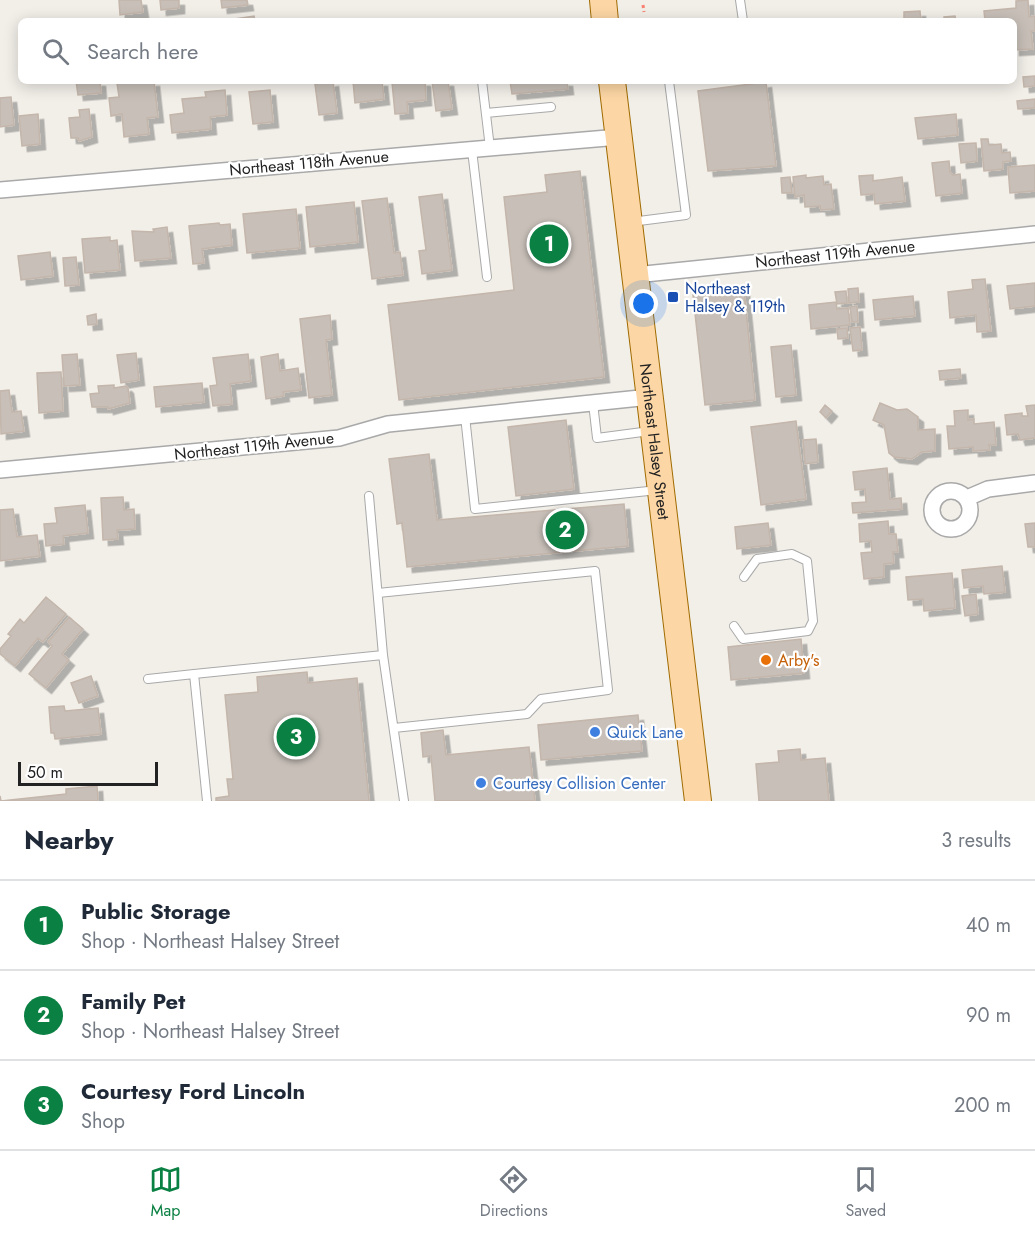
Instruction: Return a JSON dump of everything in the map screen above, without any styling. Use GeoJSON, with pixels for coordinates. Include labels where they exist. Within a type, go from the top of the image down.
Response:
{"type":"FeatureCollection","features":[{"type":"Feature","properties":{"kind":"main road"},"geometry":{"type":"LineString","coordinates":[[603,0],[605,18]]}},
{"type":"Feature","properties":{"kind":"main road","name":"Northeast Halsey Street"},"geometry":{"type":"LineString","coordinates":[[612,84],[698,801]]}},
{"type":"Feature","properties":{"kind":"street","name":"Northeast 118th Avenue"},"geometry":{"type":"LineString","coordinates":[[0,190],[619,137]]}},
{"type":"Feature","properties":{"kind":"street","name":"Northeast 119th Avenue"},"geometry":{"type":"LineString","coordinates":[[635,274],[1035,234]]}},
{"type":"Feature","properties":{"kind":"street","name":"Northeast 119th Avenue"},"geometry":{"type":"LineString","coordinates":[[0,470],[339,438],[388,424],[650,398]]}},
{"type":"Feature","properties":{"kind":"street"},"geometry":{"type":"LineString","coordinates":[[967,498],[988,489],[1035,483]]}},
{"type":"Feature","properties":{"kind":"lane"},"geometry":{"type":"LineString","coordinates":[[740,0],[743,18]]}},
{"type":"Feature","properties":{"kind":"lane"},"geometry":{"type":"LineString","coordinates":[[482,84],[490,148]]}},
{"type":"Feature","properties":{"kind":"lane"},"geometry":{"type":"LineString","coordinates":[[629,222],[686,215],[669,84]]}},
{"type":"Feature","properties":{"kind":"lane"},"geometry":{"type":"LineString","coordinates":[[486,113],[551,107]]}},
{"type":"Feature","properties":{"kind":"lane"},"geometry":{"type":"LineString","coordinates":[[472,150],[487,277]]}},
{"type":"Feature","properties":{"kind":"lane"},"geometry":{"type":"LineString","coordinates":[[593,403],[597,438],[654,430]]}},
{"type":"Feature","properties":{"kind":"lane"},"geometry":{"type":"LineString","coordinates":[[465,416],[475,509],[661,490]]}},
{"type":"Feature","properties":{"kind":"lane"},"geometry":{"type":"LineString","coordinates":[[369,496],[383,655],[404,801]]}},
{"type":"Feature","properties":{"kind":"lane"},"geometry":{"type":"LineString","coordinates":[[734,626],[743,639],[808,631],[813,621],[807,561],[792,554],[757,559],[744,577]]}},
{"type":"Feature","properties":{"kind":"lane"},"geometry":{"type":"LineString","coordinates":[[378,593],[596,571],[608,690],[541,699],[527,714],[394,728]]}},
{"type":"Feature","properties":{"kind":"lane"},"geometry":{"type":"LineString","coordinates":[[148,679],[383,655]]}},
{"type":"Feature","properties":{"kind":"lane"},"geometry":{"type":"LineString","coordinates":[[194,674],[207,801]]}},
{"type":"Feature","properties":{"kind":"path"},"geometry":{"type":"LineString","coordinates":[[643,6],[644,12]]}},
{"type":"Feature","properties":{"kind":"building"},"geometry":{"type":"Polygon","coordinates":[[[119,0],[141,0],[143,12],[120,15],[119,0]]]}},
{"type":"Feature","properties":{"kind":"building"},"geometry":{"type":"Polygon","coordinates":[[[160,0],[179,0],[179,8],[161,10],[160,0]]]}},
{"type":"Feature","properties":{"kind":"building"},"geometry":{"type":"Polygon","coordinates":[[[221,0],[247,0],[248,5],[222,8],[221,0]]]}},
{"type":"Feature","properties":{"kind":"building"},"geometry":{"type":"Polygon","coordinates":[[[1028,0],[1029,17],[1035,16],[1035,31],[1031,31],[1033,49],[1017,50],[1017,18],[985,18],[984,11],[1016,8],[1016,1],[1028,0]]]}},
{"type":"Feature","properties":{"kind":"building"},"geometry":{"type":"Polygon","coordinates":[[[920,11],[921,18],[904,18],[904,12],[920,11]]]}},
{"type":"Feature","properties":{"kind":"building"},"geometry":{"type":"Polygon","coordinates":[[[1035,76],[1035,86],[1024,87],[1023,77],[1035,76]]]}},
{"type":"Feature","properties":{"kind":"building"},"geometry":{"type":"Polygon","coordinates":[[[76,84],[100,84],[101,93],[78,95],[76,84]]]}},
{"type":"Feature","properties":{"kind":"building"},"geometry":{"type":"Polygon","coordinates":[[[117,84],[154,84],[158,117],[147,118],[149,134],[124,137],[122,114],[111,116],[109,98],[119,97],[117,84]]]}},
{"type":"Feature","properties":{"kind":"building"},"geometry":{"type":"Polygon","coordinates":[[[315,84],[333,84],[337,113],[319,115],[315,84]]]}},
{"type":"Feature","properties":{"kind":"building"},"geometry":{"type":"Polygon","coordinates":[[[353,84],[382,84],[384,99],[355,103],[353,84]]]}},
{"type":"Feature","properties":{"kind":"building"},"geometry":{"type":"Polygon","coordinates":[[[392,84],[425,84],[426,100],[407,102],[408,113],[395,114],[392,84]]]}},
{"type":"Feature","properties":{"kind":"building"},"geometry":{"type":"Polygon","coordinates":[[[432,84],[448,84],[452,109],[436,111],[432,84]]]}},
{"type":"Feature","properties":{"kind":"building"},"geometry":{"type":"Polygon","coordinates":[[[510,84],[567,84],[568,89],[512,94],[510,84]]]}},
{"type":"Feature","properties":{"kind":"building"},"geometry":{"type":"Polygon","coordinates":[[[766,84],[776,166],[708,171],[698,91],[766,84]]]}},
{"type":"Feature","properties":{"kind":"building"},"geometry":{"type":"Polygon","coordinates":[[[225,90],[227,115],[210,117],[211,129],[172,133],[170,115],[184,113],[182,99],[206,97],[205,92],[225,90]]]}},
{"type":"Feature","properties":{"kind":"building"},"geometry":{"type":"Polygon","coordinates":[[[270,90],[273,122],[253,124],[249,92],[270,90]]]}},
{"type":"Feature","properties":{"kind":"building"},"geometry":{"type":"Polygon","coordinates":[[[11,97],[14,125],[0,127],[0,98],[11,97]]]}},
{"type":"Feature","properties":{"kind":"building"},"geometry":{"type":"Polygon","coordinates":[[[1035,99],[1035,108],[1018,109],[1017,101],[1035,99]]]}},
{"type":"Feature","properties":{"kind":"building"},"geometry":{"type":"Polygon","coordinates":[[[89,109],[92,137],[79,141],[78,138],[71,138],[69,118],[80,117],[79,110],[89,109]]]}},
{"type":"Feature","properties":{"kind":"building"},"geometry":{"type":"Polygon","coordinates":[[[38,114],[40,144],[22,146],[19,116],[38,114]]]}},
{"type":"Feature","properties":{"kind":"building"},"geometry":{"type":"Polygon","coordinates":[[[956,114],[958,135],[918,139],[915,118],[956,114]]]}},
{"type":"Feature","properties":{"kind":"building"},"geometry":{"type":"Polygon","coordinates":[[[981,139],[988,139],[989,145],[1001,144],[1002,153],[1010,152],[1011,161],[1003,162],[1003,169],[984,171],[981,139]]]}},
{"type":"Feature","properties":{"kind":"building"},"geometry":{"type":"Polygon","coordinates":[[[976,143],[977,161],[961,163],[959,144],[976,143]]]}},
{"type":"Feature","properties":{"kind":"building"},"geometry":{"type":"Polygon","coordinates":[[[949,161],[950,172],[953,175],[960,174],[962,193],[936,196],[932,163],[949,161]]]}},
{"type":"Feature","properties":{"kind":"building"},"geometry":{"type":"Polygon","coordinates":[[[1035,165],[1035,191],[1010,193],[1008,167],[1035,165]]]}},
{"type":"Feature","properties":{"kind":"building"},"geometry":{"type":"Polygon","coordinates":[[[580,171],[604,377],[399,400],[388,305],[514,290],[504,197],[547,192],[545,175],[580,171]]]}},
{"type":"Feature","properties":{"kind":"building"},"geometry":{"type":"Polygon","coordinates":[[[806,175],[806,178],[823,176],[824,185],[831,184],[834,209],[821,210],[820,206],[805,207],[804,195],[795,197],[793,177],[806,175]]]}},
{"type":"Feature","properties":{"kind":"building"},"geometry":{"type":"Polygon","coordinates":[[[873,175],[873,181],[902,177],[905,201],[875,204],[874,194],[861,195],[859,176],[873,175]]]}},
{"type":"Feature","properties":{"kind":"building"},"geometry":{"type":"Polygon","coordinates":[[[790,177],[792,193],[782,193],[781,178],[790,177]]]}},
{"type":"Feature","properties":{"kind":"building"},"geometry":{"type":"Polygon","coordinates":[[[442,194],[452,270],[422,274],[419,251],[426,250],[419,197],[442,194]]]}},
{"type":"Feature","properties":{"kind":"building"},"geometry":{"type":"Polygon","coordinates":[[[387,198],[394,253],[400,252],[403,275],[372,279],[362,201],[387,198]]]}},
{"type":"Feature","properties":{"kind":"building"},"geometry":{"type":"Polygon","coordinates":[[[354,202],[358,242],[310,247],[306,207],[354,202]]]}},
{"type":"Feature","properties":{"kind":"building"},"geometry":{"type":"Polygon","coordinates":[[[296,209],[300,248],[247,253],[243,214],[296,209]]]}},
{"type":"Feature","properties":{"kind":"building"},"geometry":{"type":"Polygon","coordinates":[[[219,223],[220,225],[230,224],[232,245],[202,249],[204,263],[193,264],[189,226],[219,223]]]}},
{"type":"Feature","properties":{"kind":"building"},"geometry":{"type":"Polygon","coordinates":[[[167,227],[171,258],[135,261],[132,231],[154,232],[153,229],[167,227]]]}},
{"type":"Feature","properties":{"kind":"building"},"geometry":{"type":"Polygon","coordinates":[[[110,237],[110,241],[117,240],[120,270],[85,273],[82,239],[110,237]]]}},
{"type":"Feature","properties":{"kind":"building"},"geometry":{"type":"Polygon","coordinates":[[[50,252],[53,276],[21,280],[18,256],[50,252]]]}},
{"type":"Feature","properties":{"kind":"building"},"geometry":{"type":"Polygon","coordinates":[[[76,257],[79,285],[65,286],[63,258],[76,257]]]}},
{"type":"Feature","properties":{"kind":"building"},"geometry":{"type":"Polygon","coordinates":[[[985,279],[991,331],[977,332],[976,315],[950,318],[948,292],[973,289],[972,280],[985,279]]]}},
{"type":"Feature","properties":{"kind":"building"},"geometry":{"type":"Polygon","coordinates":[[[1035,283],[1035,306],[1010,309],[1007,286],[1035,283]]]}},
{"type":"Feature","properties":{"kind":"building"},"geometry":{"type":"Polygon","coordinates":[[[858,288],[859,302],[849,303],[848,289],[858,288]]]}},
{"type":"Feature","properties":{"kind":"building"},"geometry":{"type":"Polygon","coordinates":[[[744,289],[755,400],[705,405],[693,295],[744,289]]]}},
{"type":"Feature","properties":{"kind":"building"},"geometry":{"type":"Polygon","coordinates":[[[846,291],[847,303],[837,304],[835,292],[846,291]]]}},
{"type":"Feature","properties":{"kind":"building"},"geometry":{"type":"Polygon","coordinates":[[[913,296],[915,316],[875,320],[873,300],[913,296]]]}},
{"type":"Feature","properties":{"kind":"building"},"geometry":{"type":"Polygon","coordinates":[[[836,302],[837,309],[848,308],[850,325],[811,329],[809,305],[836,302]]]}},
{"type":"Feature","properties":{"kind":"building"},"geometry":{"type":"Polygon","coordinates":[[[857,306],[858,322],[852,322],[850,307],[857,306]]]}},
{"type":"Feature","properties":{"kind":"building"},"geometry":{"type":"Polygon","coordinates":[[[96,314],[97,324],[88,325],[87,316],[96,314]]]}},
{"type":"Feature","properties":{"kind":"building"},"geometry":{"type":"Polygon","coordinates":[[[330,315],[332,339],[326,340],[332,395],[309,398],[300,319],[330,315]]]}},
{"type":"Feature","properties":{"kind":"building"},"geometry":{"type":"Polygon","coordinates":[[[860,327],[862,350],[853,351],[850,328],[860,327]]]}},
{"type":"Feature","properties":{"kind":"building"},"geometry":{"type":"Polygon","coordinates":[[[847,328],[848,338],[838,339],[837,329],[847,328]]]}},
{"type":"Feature","properties":{"kind":"building"},"geometry":{"type":"Polygon","coordinates":[[[791,345],[796,395],[776,397],[771,347],[791,345]]]}},
{"type":"Feature","properties":{"kind":"building"},"geometry":{"type":"Polygon","coordinates":[[[136,353],[139,380],[121,383],[117,355],[136,353]]]}},
{"type":"Feature","properties":{"kind":"building"},"geometry":{"type":"Polygon","coordinates":[[[77,354],[80,385],[64,386],[62,355],[77,354]]]}},
{"type":"Feature","properties":{"kind":"building"},"geometry":{"type":"Polygon","coordinates":[[[248,354],[251,381],[230,384],[232,404],[213,406],[210,386],[217,385],[213,358],[248,354]]]}},
{"type":"Feature","properties":{"kind":"building"},"geometry":{"type":"Polygon","coordinates":[[[278,354],[280,371],[298,368],[301,390],[283,392],[284,396],[266,399],[261,357],[278,354]]]}},
{"type":"Feature","properties":{"kind":"building"},"geometry":{"type":"Polygon","coordinates":[[[960,369],[961,378],[940,380],[939,371],[960,369]]]}},
{"type":"Feature","properties":{"kind":"building"},"geometry":{"type":"Polygon","coordinates":[[[61,372],[63,411],[39,413],[37,373],[61,372]]]}},
{"type":"Feature","properties":{"kind":"building"},"geometry":{"type":"Polygon","coordinates":[[[202,383],[204,402],[156,407],[154,387],[202,383]]]}},
{"type":"Feature","properties":{"kind":"building"},"geometry":{"type":"Polygon","coordinates":[[[114,385],[114,388],[126,386],[128,388],[130,403],[108,409],[108,407],[92,407],[90,394],[99,393],[98,386],[114,385]]]}},
{"type":"Feature","properties":{"kind":"building"},"geometry":{"type":"Polygon","coordinates":[[[9,390],[12,412],[21,411],[24,431],[1,434],[0,391],[9,390]]]}},
{"type":"Feature","properties":{"kind":"building"},"geometry":{"type":"Polygon","coordinates":[[[880,403],[897,410],[907,409],[918,417],[918,430],[935,429],[935,451],[922,452],[912,459],[894,457],[889,453],[884,425],[873,420],[880,403]]]}},
{"type":"Feature","properties":{"kind":"building"},"geometry":{"type":"Polygon","coordinates":[[[825,405],[832,411],[826,418],[820,412],[825,405]]]}},
{"type":"Feature","properties":{"kind":"building"},"geometry":{"type":"Polygon","coordinates":[[[1035,405],[1035,438],[1020,440],[1018,434],[1007,435],[1005,415],[1022,413],[1022,416],[1028,416],[1026,406],[1035,405]]]}},
{"type":"Feature","properties":{"kind":"building"},"geometry":{"type":"Polygon","coordinates":[[[968,410],[968,420],[974,419],[974,424],[994,422],[996,445],[989,445],[990,450],[973,451],[973,447],[949,449],[947,426],[955,426],[954,411],[968,410]]]}},
{"type":"Feature","properties":{"kind":"building"},"geometry":{"type":"Polygon","coordinates":[[[566,420],[574,489],[516,496],[508,427],[566,420]]]}},
{"type":"Feature","properties":{"kind":"building"},"geometry":{"type":"Polygon","coordinates":[[[796,421],[806,499],[761,505],[751,427],[796,421]]]}},
{"type":"Feature","properties":{"kind":"building"},"geometry":{"type":"Polygon","coordinates":[[[816,439],[818,462],[805,464],[803,440],[816,439]]]}},
{"type":"Feature","properties":{"kind":"building"},"geometry":{"type":"Polygon","coordinates":[[[429,454],[437,520],[624,504],[628,546],[407,567],[402,523],[397,524],[389,459],[429,454]]]}},
{"type":"Feature","properties":{"kind":"building"},"geometry":{"type":"Polygon","coordinates":[[[887,468],[890,499],[901,498],[902,509],[853,513],[852,503],[866,502],[865,489],[855,490],[853,472],[887,468]]]}},
{"type":"Feature","properties":{"kind":"building"},"geometry":{"type":"Polygon","coordinates":[[[123,497],[124,510],[134,509],[135,529],[117,530],[118,539],[103,540],[101,498],[123,497]]]}},
{"type":"Feature","properties":{"kind":"building"},"geometry":{"type":"Polygon","coordinates":[[[85,505],[88,533],[63,536],[64,544],[46,546],[44,524],[57,523],[55,508],[85,505]]]}},
{"type":"Feature","properties":{"kind":"building"},"geometry":{"type":"Polygon","coordinates":[[[13,509],[17,537],[37,535],[40,556],[0,561],[0,510],[13,509]]]}},
{"type":"Feature","properties":{"kind":"building"},"geometry":{"type":"Polygon","coordinates":[[[888,521],[889,534],[896,534],[898,552],[893,552],[894,563],[884,564],[884,577],[864,579],[861,553],[872,552],[871,541],[860,542],[859,524],[888,521]]]}},
{"type":"Feature","properties":{"kind":"building"},"geometry":{"type":"Polygon","coordinates":[[[768,523],[771,545],[737,549],[735,527],[768,523]]]}},
{"type":"Feature","properties":{"kind":"building"},"geometry":{"type":"Polygon","coordinates":[[[1035,523],[1035,547],[1028,547],[1025,524],[1035,523]]]}},
{"type":"Feature","properties":{"kind":"building"},"geometry":{"type":"Polygon","coordinates":[[[1002,566],[1005,592],[984,594],[983,586],[964,588],[962,570],[1002,566]]]}},
{"type":"Feature","properties":{"kind":"building"},"geometry":{"type":"Polygon","coordinates":[[[952,573],[955,608],[924,611],[923,599],[908,600],[906,577],[952,573]]]}},
{"type":"Feature","properties":{"kind":"building"},"geometry":{"type":"Polygon","coordinates":[[[976,594],[978,614],[965,616],[962,596],[976,594]]]}},
{"type":"Feature","properties":{"kind":"building"},"geometry":{"type":"Polygon","coordinates":[[[46,597],[66,614],[43,642],[38,638],[15,666],[0,654],[0,649],[11,636],[8,634],[20,619],[24,623],[46,597]]]}},
{"type":"Feature","properties":{"kind":"building"},"geometry":{"type":"Polygon","coordinates":[[[69,617],[83,629],[62,654],[69,660],[46,688],[29,674],[52,646],[48,642],[69,617]]]}},
{"type":"Feature","properties":{"kind":"building","name":"Arby's"},"geometry":{"type":"Polygon","coordinates":[[[801,639],[804,673],[731,680],[728,647],[801,639]]]}},
{"type":"Feature","properties":{"kind":"building"},"geometry":{"type":"Polygon","coordinates":[[[307,672],[308,683],[357,678],[369,801],[216,801],[216,798],[229,796],[227,779],[233,779],[225,695],[258,692],[257,677],[307,672]]]}},
{"type":"Feature","properties":{"kind":"building"},"geometry":{"type":"Polygon","coordinates":[[[91,676],[98,696],[79,703],[71,683],[91,676]]]}},
{"type":"Feature","properties":{"kind":"building"},"geometry":{"type":"Polygon","coordinates":[[[64,706],[65,711],[98,708],[101,734],[55,739],[54,733],[51,733],[49,707],[64,706]]]}},
{"type":"Feature","properties":{"kind":"building"},"geometry":{"type":"Polygon","coordinates":[[[638,715],[642,751],[541,760],[538,725],[638,715]]]}},
{"type":"Feature","properties":{"kind":"building"},"geometry":{"type":"Polygon","coordinates":[[[443,730],[446,755],[529,747],[535,801],[435,801],[431,756],[423,757],[421,733],[443,730]]]}},
{"type":"Feature","properties":{"kind":"building"},"geometry":{"type":"Polygon","coordinates":[[[800,749],[801,760],[825,758],[829,801],[759,801],[756,764],[779,762],[778,751],[800,749]]]}},
{"type":"Feature","properties":{"kind":"building"},"geometry":{"type":"Polygon","coordinates":[[[97,786],[98,801],[1,801],[66,794],[66,789],[97,786]]]}},
{"type":"Feature","properties":{"kind":"place","name":"Public Storage"},"geometry":{"type":"Point","coordinates":[549,244]}},
{"type":"Feature","properties":{"kind":"place","name":"Northeast Halsey & 119th"},"geometry":{"type":"Point","coordinates":[673,297]}},
{"type":"Feature","properties":{"kind":"place","name":"Family Pet"},"geometry":{"type":"Point","coordinates":[565,530]}},
{"type":"Feature","properties":{"kind":"place","name":"Arby's"},"geometry":{"type":"Point","coordinates":[766,660]}},
{"type":"Feature","properties":{"kind":"place","name":"Quick Lane"},"geometry":{"type":"Point","coordinates":[595,732]}},
{"type":"Feature","properties":{"kind":"place","name":"Courtesy Ford Lincoln"},"geometry":{"type":"Point","coordinates":[296,737]}},
{"type":"Feature","properties":{"kind":"place","name":"Courtesy Collision Center"},"geometry":{"type":"Point","coordinates":[481,783]}}]}
